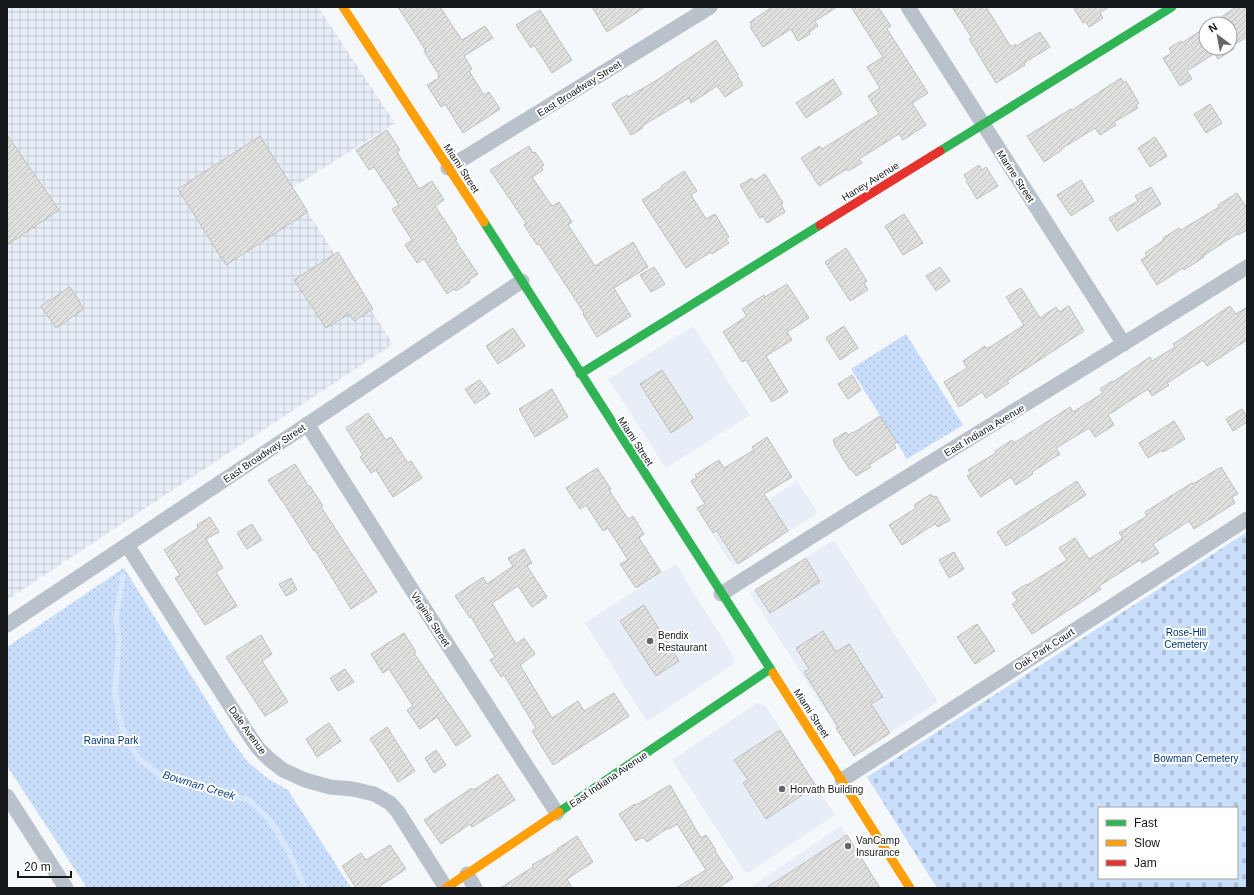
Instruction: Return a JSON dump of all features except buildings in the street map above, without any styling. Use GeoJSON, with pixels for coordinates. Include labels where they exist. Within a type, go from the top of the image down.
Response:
{"type":"FeatureCollection","features":[{"type":"Feature","properties":{"kind":"street","name":"Miami Street"},"geometry":{"type":"LineString","coordinates":[[343,7],[522,281],[580,374],[910,888]]}},
{"type":"Feature","properties":{"kind":"street","name":"East Broadway Street"},"geometry":{"type":"LineString","coordinates":[[448,168],[710,7]]}},
{"type":"Feature","properties":{"kind":"street","name":"Marine Street"},"geometry":{"type":"LineString","coordinates":[[908,7],[1124,344]]}},
{"type":"Feature","properties":{"kind":"street","name":"Haney Avenue"},"geometry":{"type":"LineString","coordinates":[[580,374],[1172,7]]}},
{"type":"Feature","properties":{"kind":"street","name":"East Indiana Avenue"},"geometry":{"type":"LineString","coordinates":[[721,594],[837,520],[1247,267]]}},
{"type":"Feature","properties":{"kind":"street","name":"East Broadway Street"},"geometry":{"type":"LineString","coordinates":[[7,625],[522,281]]}},
{"type":"Feature","properties":{"kind":"street","name":"Virginia Street"},"geometry":{"type":"LineString","coordinates":[[307,424],[557,814]]}},
{"type":"Feature","properties":{"kind":"street","name":"Oak Park Court"},"geometry":{"type":"LineString","coordinates":[[842,780],[1247,519]]}},
{"type":"Feature","properties":{"kind":"street","name":"Dale Avenue"},"geometry":{"type":"LineString","coordinates":[[127,545],[258,748],[283,770],[305,780],[330,787],[353,789],[374,794],[390,803],[398,812],[446,888]]}},
{"type":"Feature","properties":{"kind":"street","name":"East Indiana Avenue"},"geometry":{"type":"LineString","coordinates":[[446,888],[770,669]]}},
{"type":"Feature","properties":{"kind":"street"},"geometry":{"type":"LineString","coordinates":[[7,796],[66,888]]}},
{"type":"Feature","properties":{"kind":"street"},"geometry":{"type":"LineString","coordinates":[[467,874],[476,888]]}},
{"type":"Feature","properties":{"kind":"shaded area"},"geometry":{"type":"Polygon","coordinates":[[[7,7],[318,7],[395,123],[292,188],[393,344],[7,600],[7,7]]]}},
{"type":"Feature","properties":{"kind":"shaded area"},"geometry":{"type":"Polygon","coordinates":[[[693,326],[750,415],[666,468],[608,379],[693,326]]]}},
{"type":"Feature","properties":{"kind":"shaded area"},"geometry":{"type":"Polygon","coordinates":[[[797,481],[818,513],[733,566],[713,536],[797,481]]]}},
{"type":"Feature","properties":{"kind":"shaded area"},"geometry":{"type":"Polygon","coordinates":[[[834,540],[938,702],[854,756],[750,593],[834,540]]]}},
{"type":"Feature","properties":{"kind":"shaded area"},"geometry":{"type":"Polygon","coordinates":[[[676,564],[732,654],[735,663],[647,722],[585,623],[676,564]]]}},
{"type":"Feature","properties":{"kind":"shaded area"},"geometry":{"type":"Polygon","coordinates":[[[757,703],[766,706],[835,815],[746,874],[672,760],[757,703]]]}},
{"type":"Feature","properties":{"kind":"shaded area"},"geometry":{"type":"Polygon","coordinates":[[[841,826],[880,888],[754,888],[752,886],[841,826]]]}},
{"type":"Feature","properties":{"kind":"green space"},"geometry":{"type":"Polygon","coordinates":[[[906,334],[963,425],[907,459],[851,369],[906,334]]]}},
{"type":"Feature","properties":{"kind":"green space","name":"Rose-Hill Cemetery"},"geometry":{"type":"Polygon","coordinates":[[[1247,532],[1247,888],[937,888],[867,777],[1247,532]]]}},
{"type":"Feature","properties":{"kind":"green space","name":"Ravina Park"},"geometry":{"type":"Polygon","coordinates":[[[124,568],[232,741],[248,762],[267,778],[288,790],[351,888],[87,888],[7,766],[7,647],[124,568]]]}},
{"type":"Feature","properties":{"kind":"waterway","name":"Bowman Creek"},"geometry":{"type":"LineString","coordinates":[[123,576],[116,618],[119,640],[115,692],[119,716],[125,736],[138,758],[162,777],[249,800],[270,820],[289,852],[305,888]]}},
{"type":"Feature","properties":{"kind":"traffic: fast"},"geometry":{"type":"LineString","coordinates":[[940,151],[1172,7]]}},
{"type":"Feature","properties":{"kind":"traffic: fast"},"geometry":{"type":"LineString","coordinates":[[484,222],[773,673]]}},
{"type":"Feature","properties":{"kind":"traffic: fast"},"geometry":{"type":"LineString","coordinates":[[580,374],[820,225]]}},
{"type":"Feature","properties":{"kind":"traffic: fast"},"geometry":{"type":"LineString","coordinates":[[559,812],[770,669]]}},
{"type":"Feature","properties":{"kind":"traffic: slow"},"geometry":{"type":"LineString","coordinates":[[343,7],[484,222]]}},
{"type":"Feature","properties":{"kind":"traffic: slow"},"geometry":{"type":"LineString","coordinates":[[773,673],[910,888]]}},
{"type":"Feature","properties":{"kind":"traffic: slow"},"geometry":{"type":"LineString","coordinates":[[446,888],[559,812]]}},
{"type":"Feature","properties":{"kind":"traffic: jam"},"geometry":{"type":"LineString","coordinates":[[820,225],[940,151]]}},
{"type":"Feature","properties":{"kind":"place","name":"Bendix Restaurant"},"geometry":{"type":"Point","coordinates":[650,641]}},
{"type":"Feature","properties":{"kind":"place","name":"Horvath Building"},"geometry":{"type":"Point","coordinates":[782,789]}},
{"type":"Feature","properties":{"kind":"place","name":"VanCamp Insurance"},"geometry":{"type":"Point","coordinates":[848,846]}},
{"type":"Feature","properties":{"kind":"park label","name":"Bowman Cemetery"},"geometry":{"type":"Point","coordinates":[1196,758]}}]}
